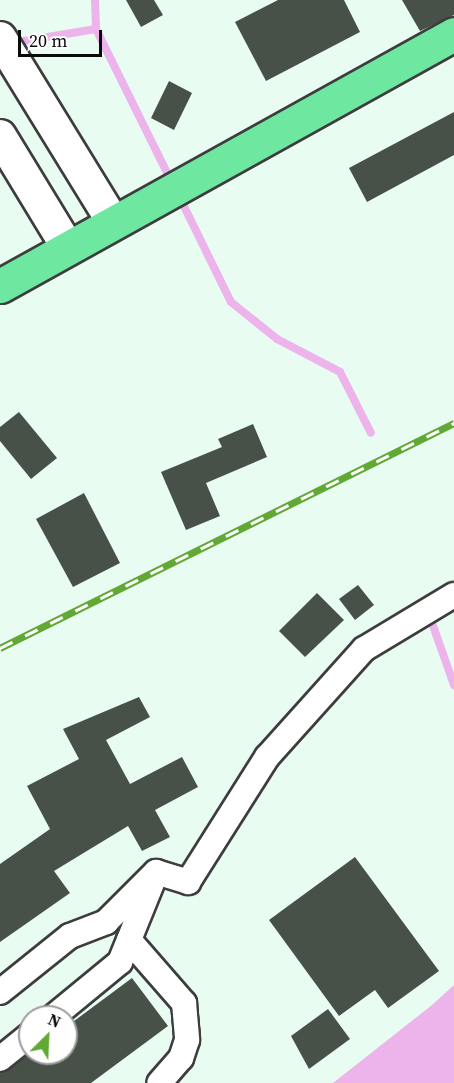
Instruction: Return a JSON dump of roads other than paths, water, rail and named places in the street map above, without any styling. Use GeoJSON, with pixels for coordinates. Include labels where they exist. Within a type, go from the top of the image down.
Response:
{"type":"FeatureCollection","features":[{"type":"Feature","properties":{"kind":"main road"},"geometry":{"type":"LineString","coordinates":[[0,286],[454,34]]}},
{"type":"Feature","properties":{"kind":"street"},"geometry":{"type":"LineString","coordinates":[[8,51],[114,223]]}},
{"type":"Feature","properties":{"kind":"street"},"geometry":{"type":"LineString","coordinates":[[0,136],[69,248]]}},
{"type":"Feature","properties":{"kind":"street"},"geometry":{"type":"LineString","coordinates":[[156,872],[188,882],[267,757],[364,649],[454,595]]}},
{"type":"Feature","properties":{"kind":"street"},"geometry":{"type":"LineString","coordinates":[[68,1005],[118,965],[156,872]]}},
{"type":"Feature","properties":{"kind":"street"},"geometry":{"type":"LineString","coordinates":[[0,992],[65,939],[106,922],[156,872]]}},
{"type":"Feature","properties":{"kind":"street"},"geometry":{"type":"LineString","coordinates":[[129,940],[184,1004],[187,1040],[181,1058],[159,1083]]}},
{"type":"Feature","properties":{"kind":"street"},"geometry":{"type":"LineString","coordinates":[[0,1059],[18,1045]]}},
{"type":"Feature","properties":{"kind":"waterway"},"geometry":{"type":"LineString","coordinates":[[95,0],[96,29],[172,183]]}},
{"type":"Feature","properties":{"kind":"waterway"},"geometry":{"type":"LineString","coordinates":[[12,43],[96,29]]}},
{"type":"Feature","properties":{"kind":"waterway"},"geometry":{"type":"LineString","coordinates":[[178,194],[231,302],[277,339],[340,372],[371,433]]}},
{"type":"Feature","properties":{"kind":"waterway"},"geometry":{"type":"LineString","coordinates":[[431,620],[454,685]]}},
{"type":"Feature","properties":{"kind":"railway"},"geometry":{"type":"LineString","coordinates":[[0,648],[454,423]]}}]}
